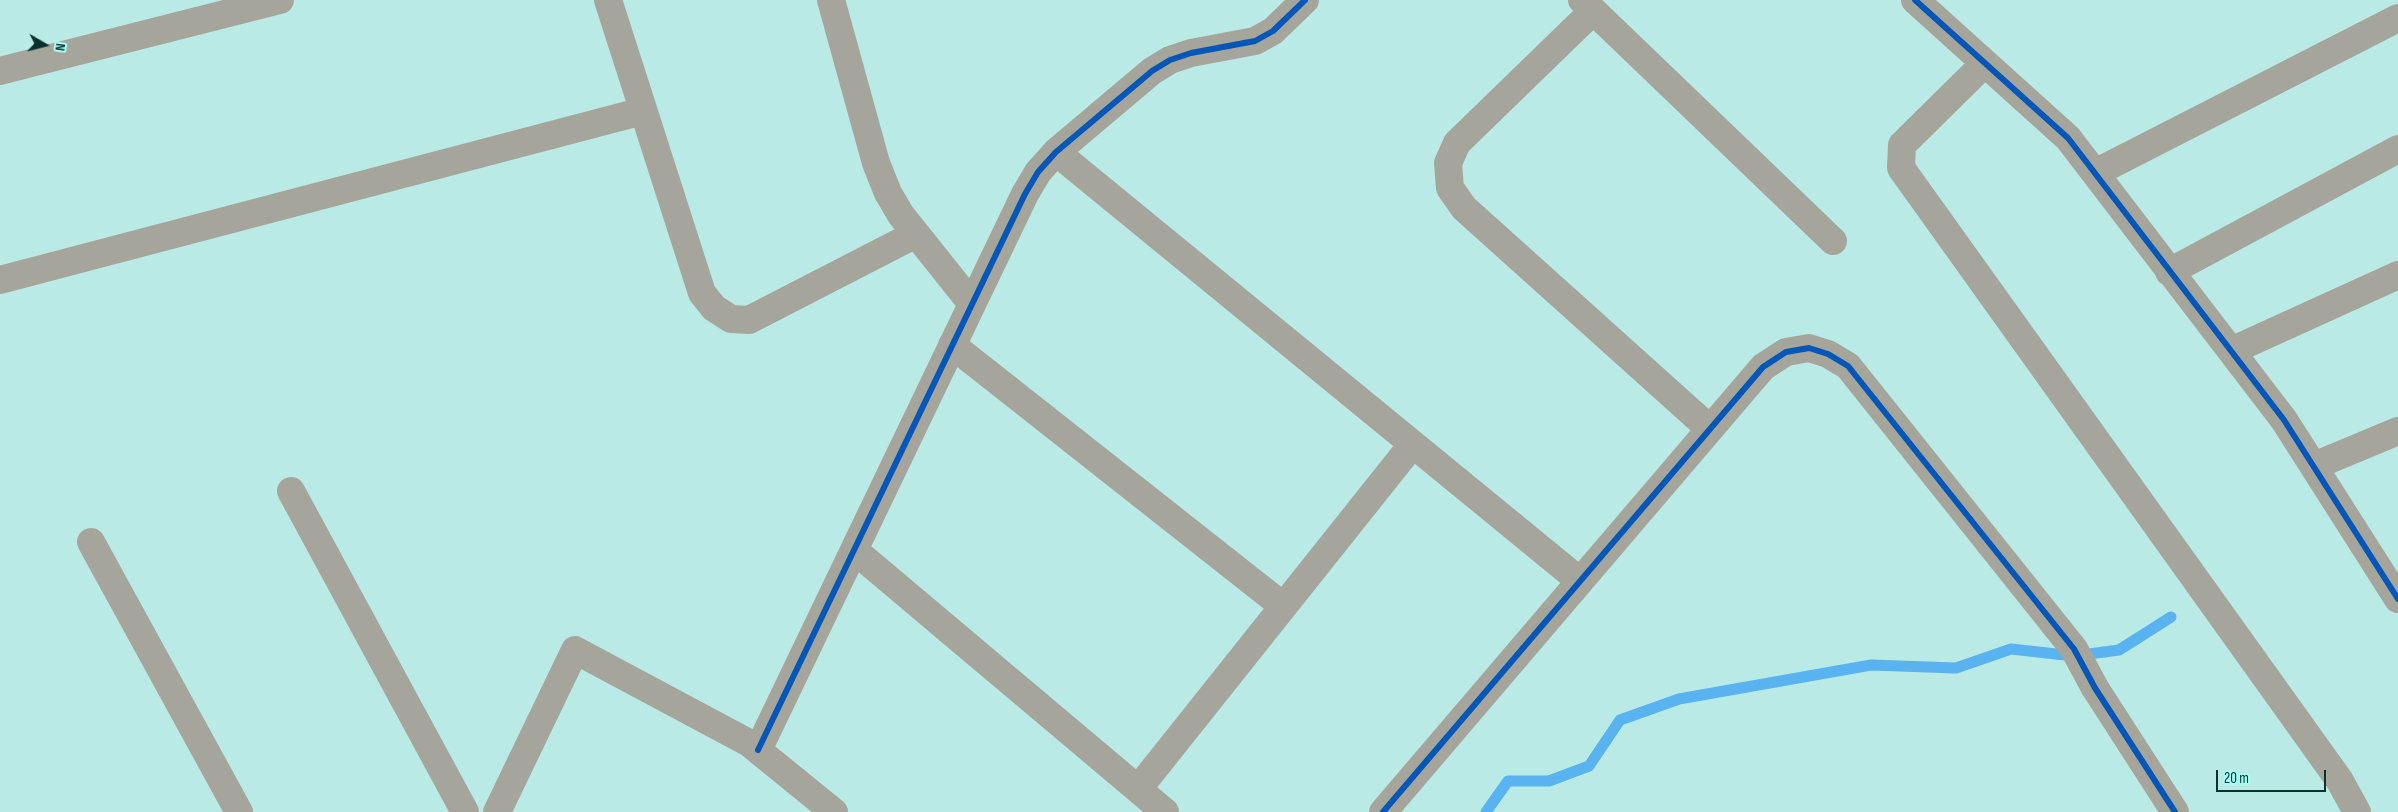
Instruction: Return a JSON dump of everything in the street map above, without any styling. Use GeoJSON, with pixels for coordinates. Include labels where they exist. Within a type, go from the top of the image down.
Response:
{"type":"FeatureCollection","features":[{"type":"Feature","properties":{"kind":"street"},"geometry":{"type":"LineString","coordinates":[[0,71],[280,0]]}},
{"type":"Feature","properties":{"kind":"street"},"geometry":{"type":"LineString","coordinates":[[608,0],[702,292],[714,308],[731,319],[749,320],[916,234]]}},
{"type":"Feature","properties":{"kind":"street"},"geometry":{"type":"LineString","coordinates":[[831,0],[876,163],[901,215],[972,304]]}},
{"type":"Feature","properties":{"kind":"street"},"geometry":{"type":"LineString","coordinates":[[758,750],[1025,194],[1038,172],[1056,152],[1152,70],[1170,60],[1191,53],[1255,41],[1273,30],[1305,0]]}},
{"type":"Feature","properties":{"kind":"street"},"geometry":{"type":"LineString","coordinates":[[1915,0],[2068,138],[2284,420],[2398,599]]}},
{"type":"Feature","properties":{"kind":"street"},"geometry":{"type":"LineString","coordinates":[[1710,429],[1464,208],[1450,188],[1448,163],[1457,143],[1588,5],[1833,241]]}},
{"type":"Feature","properties":{"kind":"street"},"geometry":{"type":"LineString","coordinates":[[2095,173],[2398,18]]}},
{"type":"Feature","properties":{"kind":"street"},"geometry":{"type":"LineString","coordinates":[[1985,63],[1902,144],[1901,168],[2227,626],[2340,781],[2357,812]]}},
{"type":"Feature","properties":{"kind":"street"},"geometry":{"type":"LineString","coordinates":[[0,280],[643,111]]}},
{"type":"Feature","properties":{"kind":"street"},"geometry":{"type":"LineString","coordinates":[[2169,272],[2398,149]]}},
{"type":"Feature","properties":{"kind":"street"},"geometry":{"type":"LineString","coordinates":[[1056,152],[1580,581]]}},
{"type":"Feature","properties":{"kind":"street"},"geometry":{"type":"LineString","coordinates":[[2230,351],[2398,275]]}},
{"type":"Feature","properties":{"kind":"street"},"geometry":{"type":"LineString","coordinates":[[952,345],[1283,606]]}},
{"type":"Feature","properties":{"kind":"street"},"geometry":{"type":"LineString","coordinates":[[1382,812],[1763,367],[1786,352],[1809,348],[1828,354],[1848,366],[2074,649],[2095,688],[2175,812]]}},
{"type":"Feature","properties":{"kind":"street"},"geometry":{"type":"LineString","coordinates":[[2314,466],[2398,431]]}},
{"type":"Feature","properties":{"kind":"street"},"geometry":{"type":"LineString","coordinates":[[1138,789],[1412,445]]}},
{"type":"Feature","properties":{"kind":"street"},"geometry":{"type":"LineString","coordinates":[[291,491],[465,812]]}},
{"type":"Feature","properties":{"kind":"street"},"geometry":{"type":"LineString","coordinates":[[91,542],[239,812]]}},
{"type":"Feature","properties":{"kind":"street"},"geometry":{"type":"LineString","coordinates":[[854,550],[1165,812]]}},
{"type":"Feature","properties":{"kind":"street"},"geometry":{"type":"LineString","coordinates":[[497,812],[575,650],[749,743],[834,812]]}},
{"type":"Feature","properties":{"kind":"waterway"},"geometry":{"type":"LineString","coordinates":[[1486,812],[1508,781],[1549,781],[1589,766],[1620,720],[1679,699],[1871,665],[1956,668],[2011,649],[2074,656],[2119,650],[2171,617]]}},
{"type":"Feature","properties":{"kind":"cycle path"},"geometry":{"type":"LineString","coordinates":[[758,750],[1025,194],[1038,172],[1056,152],[1152,71],[1170,60],[1191,53],[1255,41],[1273,31],[1305,0]]}},
{"type":"Feature","properties":{"kind":"cycle path"},"geometry":{"type":"LineString","coordinates":[[1915,0],[2068,138],[2284,420],[2398,599]]}},
{"type":"Feature","properties":{"kind":"cycle path"},"geometry":{"type":"LineString","coordinates":[[1383,812],[1763,367],[1786,352],[1809,348],[1828,354],[1848,366],[2074,649],[2095,688],[2175,812]]}}]}
